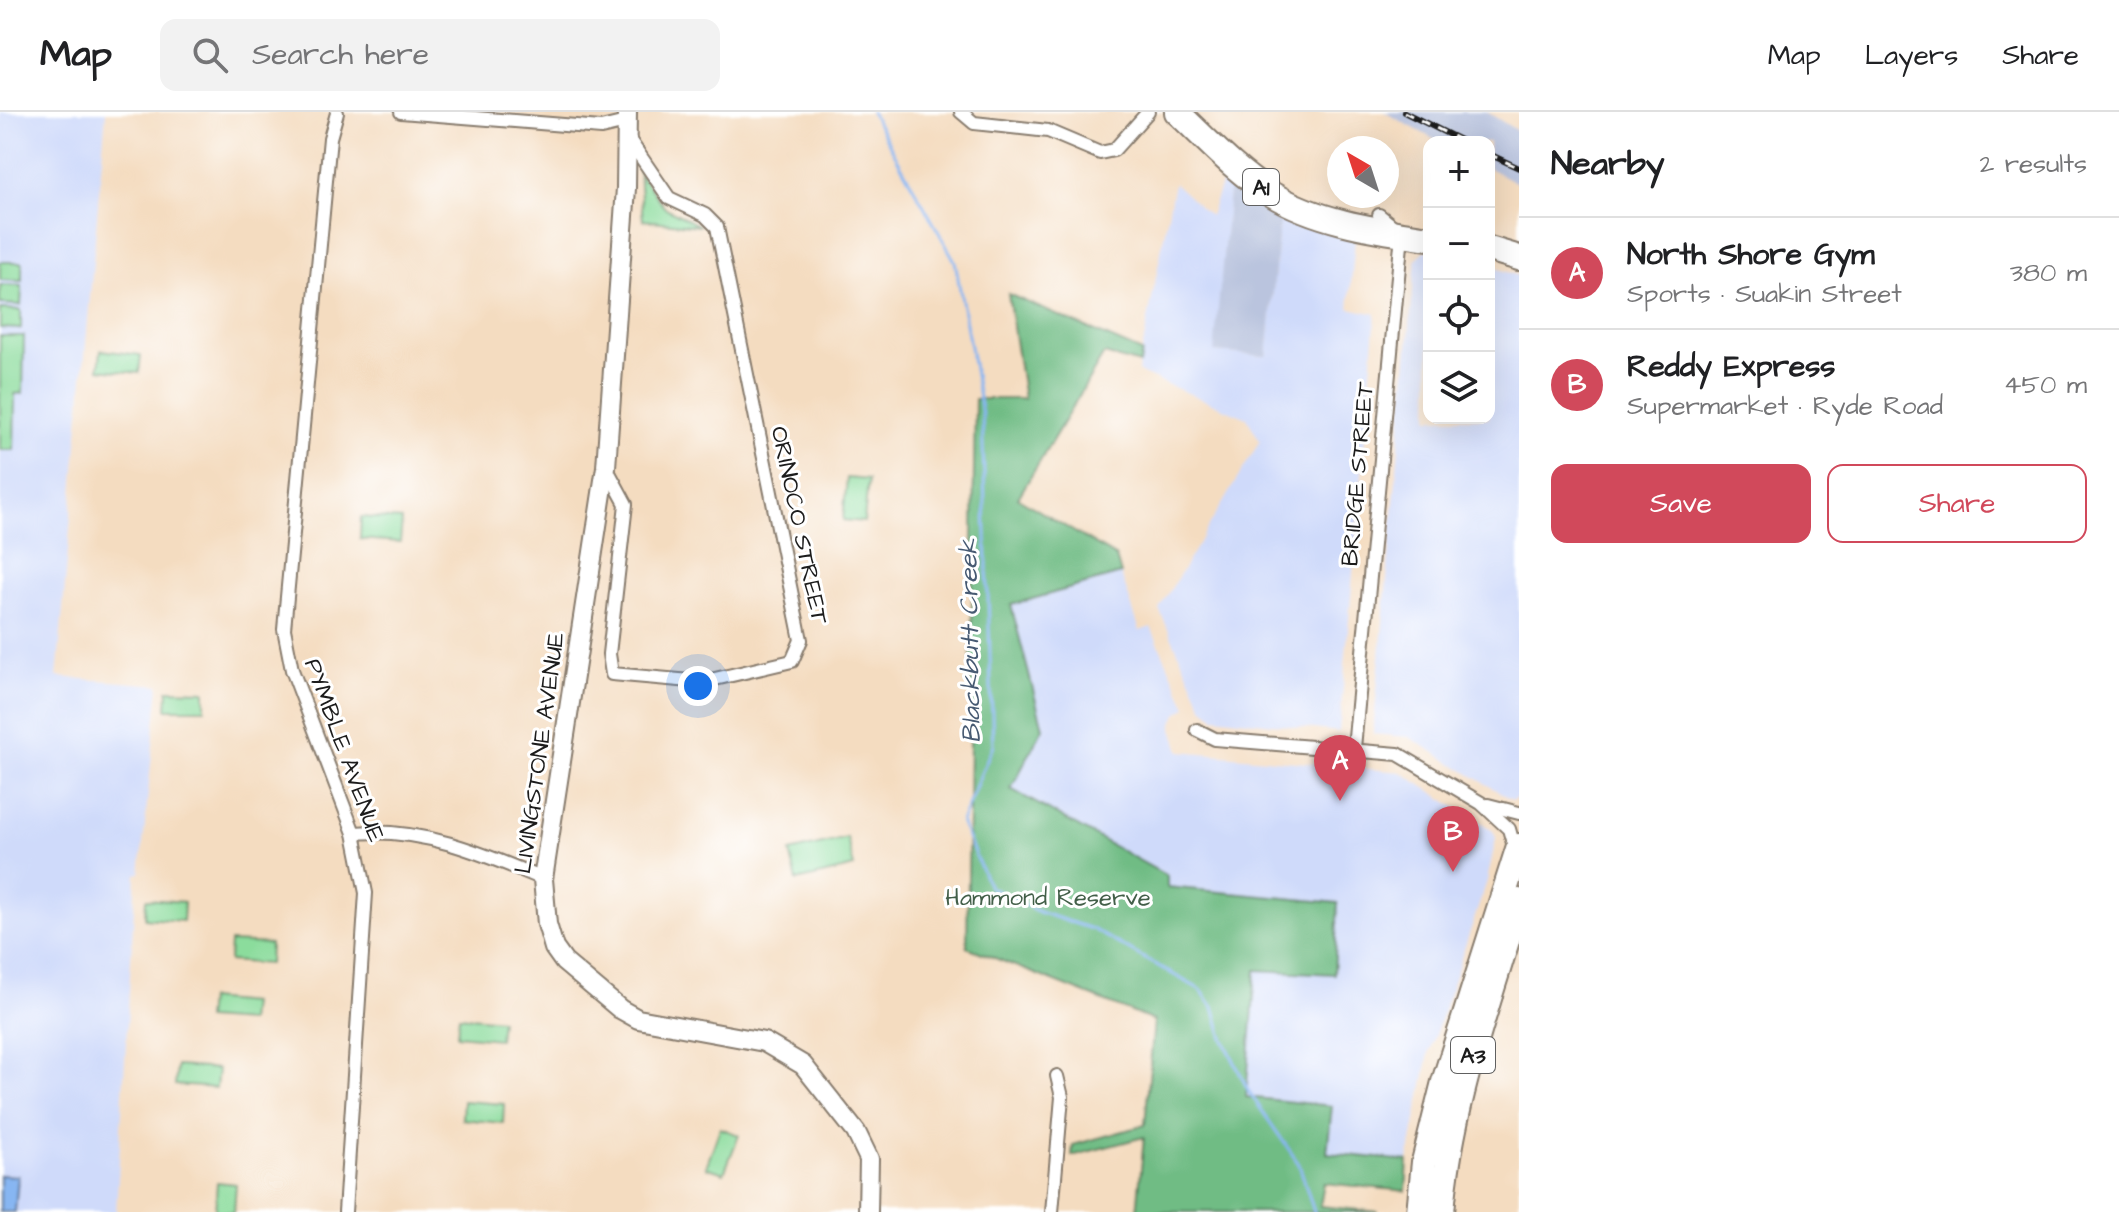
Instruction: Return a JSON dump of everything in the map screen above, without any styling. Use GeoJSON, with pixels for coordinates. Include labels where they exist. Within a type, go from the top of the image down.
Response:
{"type":"FeatureCollection","features":[{"type":"Feature","properties":{"kind":"highway","name":"A1"},"geometry":{"type":"LineString","coordinates":[[1177,112],[1226,159],[1272,194],[1338,220],[1423,237]]}},
{"type":"Feature","properties":{"kind":"highway","name":"A1"},"geometry":{"type":"LineString","coordinates":[[1196,112],[1238,150],[1282,182],[1337,205],[1423,222]]}},
{"type":"Feature","properties":{"kind":"highway"},"geometry":{"type":"LineString","coordinates":[[1495,234],[1519,239]]}},
{"type":"Feature","properties":{"kind":"highway"},"geometry":{"type":"LineString","coordinates":[[1495,251],[1519,258]]}},
{"type":"Feature","properties":{"kind":"highway","name":"A3"},"geometry":{"type":"LineString","coordinates":[[1419,1212],[1424,1162],[1444,1082],[1518,849]]}},
{"type":"Feature","properties":{"kind":"highway","name":"A3"},"geometry":{"type":"LineString","coordinates":[[1442,1212],[1446,1170],[1460,1099],[1519,901]]}},
{"type":"Feature","properties":{"kind":"street","name":"PYMBLE AVENUE"},"geometry":{"type":"LineString","coordinates":[[345,1212],[366,893],[354,833],[292,670],[284,629],[330,138],[337,112],[348,112]]}},
{"type":"Feature","properties":{"kind":"street"},"geometry":{"type":"LineString","coordinates":[[401,112],[601,128],[627,124]]}},
{"type":"Feature","properties":{"kind":"street"},"geometry":{"type":"LineString","coordinates":[[961,112],[974,123],[1048,131],[1100,153],[1114,150],[1148,112]]}},
{"type":"Feature","properties":{"kind":"street","name":"LIVINGSTONE AVENUE"},"geometry":{"type":"LineString","coordinates":[[627,124],[606,467],[543,879],[547,924],[554,948],[564,962],[620,1009],[638,1019],[764,1042],[803,1065],[856,1132],[869,1159],[868,1212]]}},
{"type":"Feature","properties":{"kind":"street","name":"ORINOCO STREET"},"geometry":{"type":"LineString","coordinates":[[606,467],[626,504],[609,654],[612,674],[702,682],[792,661],[801,640],[717,227],[705,215],[669,198],[627,124]]}},
{"type":"Feature","properties":{"kind":"street"},"geometry":{"type":"LineString","coordinates":[[1379,215],[1402,234]]}},
{"type":"Feature","properties":{"kind":"street","name":"BRIDGE STREET"},"geometry":{"type":"LineString","coordinates":[[1354,748],[1402,234]]}},
{"type":"Feature","properties":{"kind":"street"},"geometry":{"type":"LineString","coordinates":[[1197,730],[1215,739],[1398,754],[1481,803],[1510,814],[1519,813]]}},
{"type":"Feature","properties":{"kind":"street"},"geometry":{"type":"LineString","coordinates":[[1481,803],[1509,829],[1518,849]]}},
{"type":"Feature","properties":{"kind":"street"},"geometry":{"type":"LineString","coordinates":[[354,833],[372,831],[456,843],[543,879]]}},
{"type":"Feature","properties":{"kind":"street"},"geometry":{"type":"LineString","coordinates":[[1052,1212],[1062,1097],[1057,1076]]}},
{"type":"Feature","properties":{"kind":"shaded area"},"geometry":{"type":"Polygon","coordinates":[[[0,112],[106,112],[57,677],[159,685],[140,873],[136,874],[116,1212],[0,1212],[0,112]]]}},
{"type":"Feature","properties":{"kind":"shaded area"},"geometry":{"type":"Polygon","coordinates":[[[1384,112],[1487,112],[1519,132],[1519,184],[1495,171],[1495,136],[1428,136],[1384,112]]]}},
{"type":"Feature","properties":{"kind":"shaded area"},"geometry":{"type":"Polygon","coordinates":[[[1224,176],[1230,182],[1215,352],[1267,356],[1280,214],[1355,239],[1349,308],[1376,314],[1339,732],[1215,717],[1203,707],[1159,609],[1260,441],[1247,418],[1138,372],[1174,183],[1210,216],[1224,176]]]}},
{"type":"Feature","properties":{"kind":"shaded area"},"geometry":{"type":"Polygon","coordinates":[[[1230,182],[1280,214],[1267,356],[1214,352],[1230,182]]]}},
{"type":"Feature","properties":{"kind":"shaded area"},"geometry":{"type":"Polygon","coordinates":[[[1423,253],[1423,424],[1495,424],[1495,268],[1519,276],[1519,796],[1512,800],[1409,737],[1373,734],[1416,259],[1423,253]]]}},
{"type":"Feature","properties":{"kind":"shaded area"},"geometry":{"type":"Polygon","coordinates":[[[1121,574],[1140,631],[1151,627],[1187,707],[1177,714],[1172,725],[1180,751],[1401,772],[1493,831],[1496,838],[1487,881],[1429,1053],[1408,1161],[1327,1153],[1331,1106],[1246,1097],[1256,969],[1338,903],[1166,887],[1167,875],[1011,789],[1043,728],[1010,605],[1121,574]]]}},
{"type":"Feature","properties":{"kind":"green space"},"geometry":{"type":"Polygon","coordinates":[[[639,173],[664,207],[700,226],[643,220],[639,173]]]}},
{"type":"Feature","properties":{"kind":"green space"},"geometry":{"type":"Polygon","coordinates":[[[0,262],[22,262],[22,281],[0,280],[0,262]]]}},
{"type":"Feature","properties":{"kind":"green space"},"geometry":{"type":"Polygon","coordinates":[[[0,285],[22,286],[21,305],[0,304],[0,285]]]}},
{"type":"Feature","properties":{"kind":"green space","name":"Hammond Reserve"},"geometry":{"type":"Polygon","coordinates":[[[1008,294],[1142,352],[1140,364],[1104,354],[1018,498],[1116,557],[1121,574],[1011,605],[1043,728],[1011,789],[1167,876],[1167,887],[1338,903],[1334,974],[1256,970],[1246,1097],[1332,1106],[1327,1153],[1408,1161],[1406,1191],[1324,1183],[1320,1206],[1379,1212],[1137,1212],[1144,1137],[1072,1156],[1073,1145],[1145,1125],[1154,1021],[967,947],[975,399],[1024,399],[1008,294]]]}},
{"type":"Feature","properties":{"kind":"green space"},"geometry":{"type":"Polygon","coordinates":[[[0,309],[21,310],[21,329],[0,328],[0,309]]]}},
{"type":"Feature","properties":{"kind":"green space"},"geometry":{"type":"Polygon","coordinates":[[[0,336],[24,336],[23,393],[15,394],[14,450],[0,450],[0,336]]]}},
{"type":"Feature","properties":{"kind":"green space"},"geometry":{"type":"Polygon","coordinates":[[[101,350],[141,355],[139,373],[99,369],[101,350]]]}},
{"type":"Feature","properties":{"kind":"green space"},"geometry":{"type":"Polygon","coordinates":[[[847,478],[868,480],[864,522],[843,520],[847,478]]]}},
{"type":"Feature","properties":{"kind":"green space"},"geometry":{"type":"Polygon","coordinates":[[[361,517],[402,520],[400,542],[360,539],[361,517]]]}},
{"type":"Feature","properties":{"kind":"green space"},"geometry":{"type":"Polygon","coordinates":[[[168,690],[205,691],[205,709],[167,709],[168,690]]]}},
{"type":"Feature","properties":{"kind":"green space"},"geometry":{"type":"Polygon","coordinates":[[[847,838],[854,867],[797,881],[790,852],[847,838]]]}},
{"type":"Feature","properties":{"kind":"green space"},"geometry":{"type":"Polygon","coordinates":[[[146,899],[184,902],[183,921],[145,918],[146,899]]]}},
{"type":"Feature","properties":{"kind":"green space"},"geometry":{"type":"Polygon","coordinates":[[[230,942],[270,944],[269,964],[229,961],[230,942]]]}},
{"type":"Feature","properties":{"kind":"green space"},"geometry":{"type":"Polygon","coordinates":[[[208,999],[251,1003],[249,1022],[206,1019],[208,999]]]}},
{"type":"Feature","properties":{"kind":"green space"},"geometry":{"type":"Polygon","coordinates":[[[459,1016],[501,1020],[499,1039],[457,1035],[459,1016]]]}},
{"type":"Feature","properties":{"kind":"green space"},"geometry":{"type":"Polygon","coordinates":[[[177,1066],[218,1069],[216,1088],[175,1085],[177,1066]]]}},
{"type":"Feature","properties":{"kind":"green space"},"geometry":{"type":"Polygon","coordinates":[[[463,1101],[504,1104],[503,1123],[462,1119],[463,1101]]]}},
{"type":"Feature","properties":{"kind":"green space"},"geometry":{"type":"Polygon","coordinates":[[[720,1128],[739,1135],[724,1173],[706,1167],[720,1128]]]}},
{"type":"Feature","properties":{"kind":"green space"},"geometry":{"type":"Polygon","coordinates":[[[217,1182],[236,1184],[234,1212],[215,1212],[217,1182]]]}},
{"type":"Feature","properties":{"kind":"water"},"geometry":{"type":"Polygon","coordinates":[[[0,1175],[18,1176],[15,1212],[0,1212],[0,1175]]]}},
{"type":"Feature","properties":{"kind":"waterway","name":"Blackbutt Creek"},"geometry":{"type":"LineString","coordinates":[[871,112],[955,261],[982,415],[993,745],[961,822],[989,887],[1039,912],[1092,929],[1201,990],[1215,1010],[1223,1038],[1249,1092],[1299,1164],[1314,1212]]}},
{"type":"Feature","properties":{"kind":"railway"},"geometry":{"type":"LineString","coordinates":[[1404,112],[1452,136]]}},
{"type":"Feature","properties":{"kind":"railway"},"geometry":{"type":"LineString","coordinates":[[1495,157],[1519,168]]}},
{"type":"Feature","properties":{"kind":"place","name":"North Shore Gym"},"geometry":{"type":"Point","coordinates":[1340,801]}},
{"type":"Feature","properties":{"kind":"place","name":"Reddy Express"},"geometry":{"type":"Point","coordinates":[1453,872]}}]}
